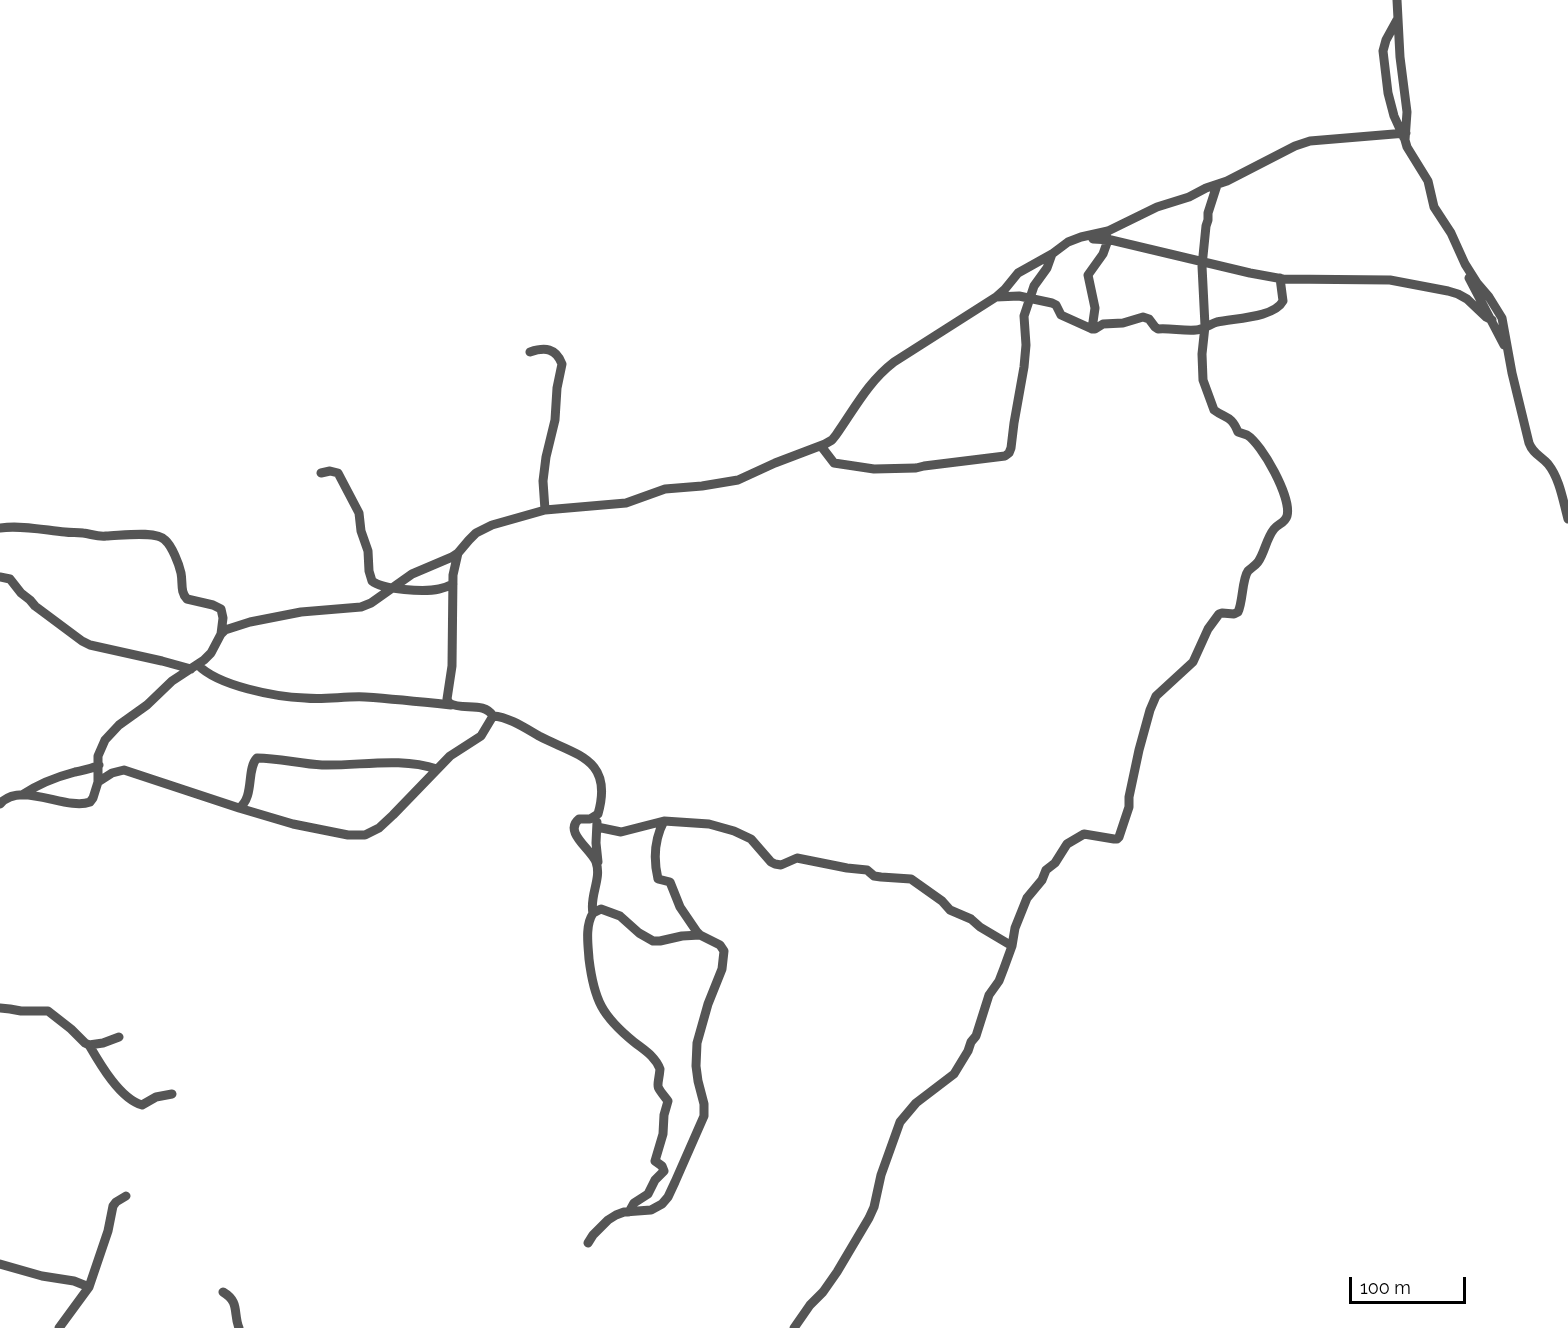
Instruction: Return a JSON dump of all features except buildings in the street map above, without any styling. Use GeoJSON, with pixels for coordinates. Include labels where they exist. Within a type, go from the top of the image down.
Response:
{"type":"FeatureCollection","features":[{"type":"Feature","properties":{"kind":"street"},"geometry":{"type":"LineString","coordinates":[[1397,0],[1403,88],[1407,112],[1404,135]]}},
{"type":"Feature","properties":{"kind":"street"},"geometry":{"type":"LineString","coordinates":[[1398,20],[1386,40],[1383,51],[1388,93],[1394,116],[1404,135],[1407,147],[1428,181],[1434,207],[1451,233],[1473,288],[1492,320],[1510,358]]}},
{"type":"Feature","properties":{"kind":"street"},"geometry":{"type":"LineString","coordinates":[[1092,329],[1095,308],[1088,275],[1103,254],[1106,236],[1113,230],[1157,207],[1186,199],[1303,143],[1404,135]]}},
{"type":"Feature","properties":{"kind":"street"},"geometry":{"type":"LineString","coordinates":[[794,1328],[837,1272],[871,1213],[881,1175],[900,1122],[916,1103],[948,1080],[958,1069],[979,1031],[989,994],[999,981],[1027,898],[1067,844],[1084,834],[1114,839],[1119,837],[1129,807],[1139,750],[1156,696],[1193,662],[1208,629],[1219,614],[1238,612],[1248,572],[1257,565],[1274,528],[1287,517],[1285,495],[1274,472],[1258,446],[1248,436],[1238,432],[1230,419],[1213,409],[1203,380],[1202,354],[1205,326],[1203,263],[1208,213],[1217,185]]}},
{"type":"Feature","properties":{"kind":"street"},"geometry":{"type":"LineString","coordinates":[[451,705],[447,699],[452,666],[453,575],[458,554],[469,540],[484,528],[545,510],[626,503],[665,489],[738,480],[821,446],[832,440],[881,372],[996,297],[1022,270],[1072,240],[1106,236],[1203,263],[1280,278],[1390,280],[1411,283],[1458,294],[1492,320]]}},
{"type":"Feature","properties":{"kind":"street"},"geometry":{"type":"LineString","coordinates":[[821,446],[834,463],[874,469],[916,468],[1006,456],[1011,448],[1024,367],[1026,345],[1023,320],[1034,286],[1047,268],[1052,254]]}},
{"type":"Feature","properties":{"kind":"street"},"geometry":{"type":"LineString","coordinates":[[1464,264],[1502,318],[1512,373],[1532,450],[1547,463],[1555,475],[1568,519]]}},
{"type":"Feature","properties":{"kind":"street"},"geometry":{"type":"LineString","coordinates":[[996,297],[1017,296],[1053,303],[1061,315],[1095,330],[1103,324],[1119,324],[1143,317],[1150,320],[1158,329],[1196,330],[1221,321],[1258,315],[1278,308],[1283,301],[1280,278]]}},
{"type":"Feature","properties":{"kind":"street"},"geometry":{"type":"LineString","coordinates":[[530,351],[552,350],[562,364],[557,388],[555,420],[543,481],[545,510]]}},
{"type":"Feature","properties":{"kind":"street"},"geometry":{"type":"LineString","coordinates":[[321,473],[330,471],[338,473],[359,513],[361,531],[368,551],[369,577],[375,584],[391,588],[438,589],[453,584]]}},
{"type":"Feature","properties":{"kind":"street"},"geometry":{"type":"LineString","coordinates":[[0,528],[81,532],[99,536],[128,534],[162,538],[167,542],[177,561],[181,572],[184,597],[221,609],[223,618],[221,634],[211,653],[172,681],[147,705],[112,732],[100,748],[98,782],[90,802],[78,804],[40,796],[22,795],[1,798]]}},
{"type":"Feature","properties":{"kind":"street"},"geometry":{"type":"LineString","coordinates":[[221,634],[232,627],[285,615],[366,606],[422,568],[458,554]]}},
{"type":"Feature","properties":{"kind":"street"},"geometry":{"type":"LineString","coordinates":[[0,577],[10,579],[35,606],[82,641],[101,648],[194,667],[224,681],[286,696],[322,699],[363,697],[463,708],[483,708],[490,711],[493,716],[516,723],[576,752],[590,762],[600,782],[601,796],[590,889],[593,898]]}},
{"type":"Feature","properties":{"kind":"street"},"geometry":{"type":"LineString","coordinates":[[98,782],[112,773],[124,770],[294,824],[348,835],[365,835],[379,828],[393,815],[450,756],[481,736],[493,716]]}},
{"type":"Feature","properties":{"kind":"street"},"geometry":{"type":"LineString","coordinates":[[239,808],[245,802],[253,763],[257,758],[322,765],[402,762],[437,769]]}},
{"type":"Feature","properties":{"kind":"street"},"geometry":{"type":"LineString","coordinates":[[22,795],[44,782],[99,765]]}},
{"type":"Feature","properties":{"kind":"street"},"geometry":{"type":"LineString","coordinates":[[597,867],[593,856],[576,835],[573,827],[579,819],[590,819],[598,814]]}},
{"type":"Feature","properties":{"kind":"street"},"geometry":{"type":"LineString","coordinates":[[597,827],[621,832],[664,821],[710,824],[734,831],[754,841],[775,864],[783,865],[797,858],[867,870],[878,877],[911,879],[942,901],[950,910],[971,919],[1012,946]]}},
{"type":"Feature","properties":{"kind":"street"},"geometry":{"type":"LineString","coordinates":[[588,1244],[593,1236],[616,1215],[657,1208],[668,1197],[704,1116],[704,1104],[696,1066],[697,1043],[708,1004],[722,969],[724,951],[720,945],[700,935],[680,907],[670,882],[658,879],[655,847],[664,821]]}},
{"type":"Feature","properties":{"kind":"street"},"geometry":{"type":"LineString","coordinates":[[596,843],[599,858],[591,906],[597,911],[620,916],[639,933],[654,940],[700,935]]}},
{"type":"Feature","properties":{"kind":"street"},"geometry":{"type":"LineString","coordinates":[[597,911],[590,920],[587,941],[597,998],[613,1023],[657,1061],[660,1068],[658,1088],[668,1101],[660,1148],[655,1159],[664,1171],[655,1180],[648,1194],[634,1203],[630,1212]]}},
{"type":"Feature","properties":{"kind":"street"},"geometry":{"type":"LineString","coordinates":[[0,1008],[48,1011],[89,1045],[110,1078],[135,1103],[142,1104],[156,1097],[172,1094]]}},
{"type":"Feature","properties":{"kind":"street"},"geometry":{"type":"LineString","coordinates":[[89,1045],[119,1037]]}},
{"type":"Feature","properties":{"kind":"street"},"geometry":{"type":"LineString","coordinates":[[59,1328],[88,1287],[108,1232],[113,1206],[126,1196]]}},
{"type":"Feature","properties":{"kind":"street"},"geometry":{"type":"LineString","coordinates":[[0,1264],[42,1276],[74,1281],[88,1287]]}},
{"type":"Feature","properties":{"kind":"street"},"geometry":{"type":"LineString","coordinates":[[223,1292],[234,1304],[239,1328]]}}]}
